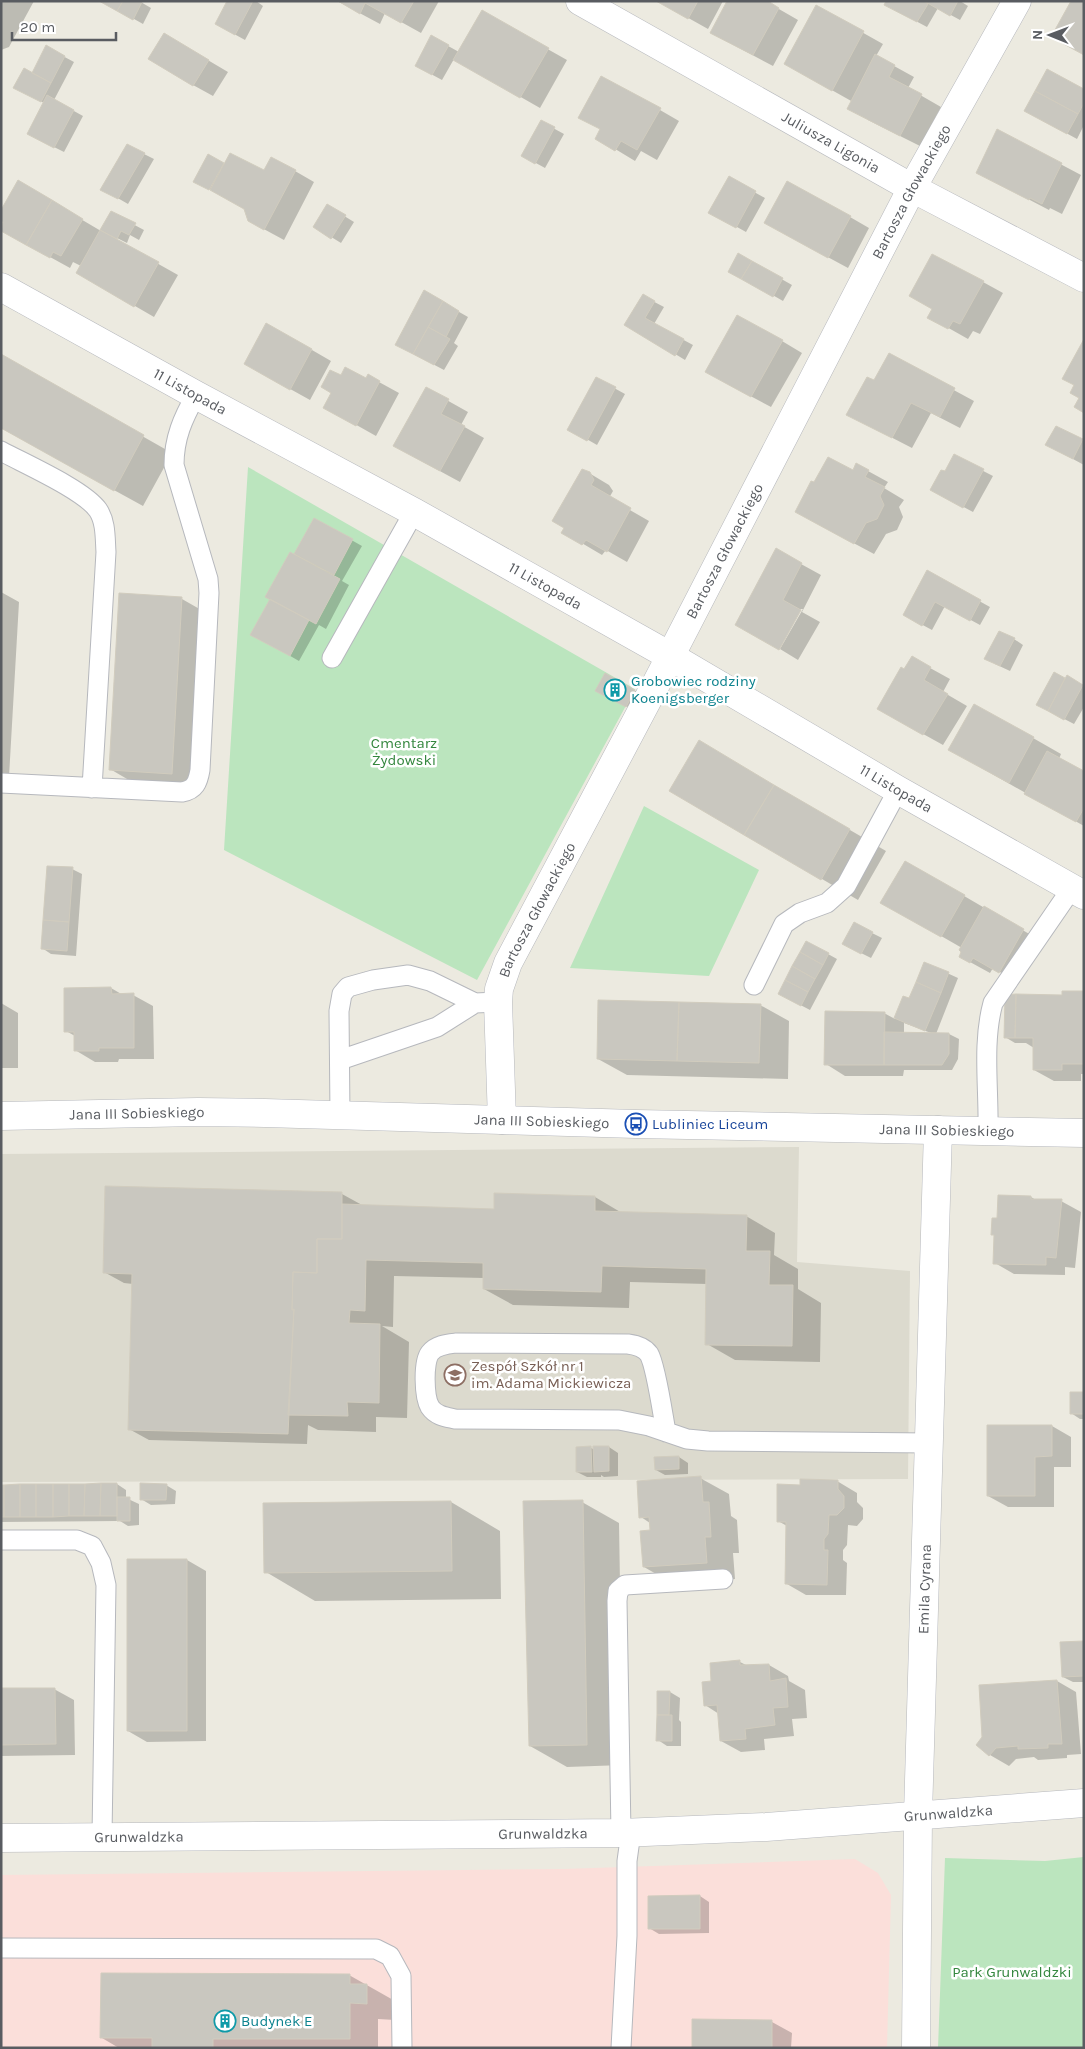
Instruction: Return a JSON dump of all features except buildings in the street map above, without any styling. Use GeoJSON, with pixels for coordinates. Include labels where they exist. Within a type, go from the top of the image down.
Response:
{"type":"FeatureCollection","features":[{"type":"Feature","properties":{"kind":"street","name":"Juliusza Ligonia"},"geometry":{"type":"LineString","coordinates":[[580,1],[912,188],[1084,278]]}},
{"type":"Feature","properties":{"kind":"street","name":"Bartosza Głowackiego"},"geometry":{"type":"LineString","coordinates":[[502,1120],[486,1002],[499,989],[508,963],[670,656],[912,188],[1017,1]]}},
{"type":"Feature","properties":{"kind":"street","name":"11 Listopada"},"geometry":{"type":"LineString","coordinates":[[1,287],[196,395],[414,512],[670,656],[898,790],[1078,892]]}},
{"type":"Feature","properties":{"kind":"street","name":"Jana III Sobieskiego"},"geometry":{"type":"LineString","coordinates":[[1,1116],[198,1112],[1084,1133]]}},
{"type":"Feature","properties":{"kind":"street","name":"Emila Cyrana"},"geometry":{"type":"LineString","coordinates":[[916,2048],[918,1815],[938,1130]]}},
{"type":"Feature","properties":{"kind":"street","name":"Grunwaldzka"},"geometry":{"type":"LineString","coordinates":[[1,1838],[626,1833],[766,1827],[1084,1804]]}},
{"type":"Feature","properties":{"kind":"lane"},"geometry":{"type":"LineString","coordinates":[[1,783],[182,792],[195,787],[199,780],[209,593],[208,579],[174,465],[177,434],[183,418],[196,395]]}},
{"type":"Feature","properties":{"kind":"lane"},"geometry":{"type":"LineString","coordinates":[[1,451],[81,494],[98,511],[103,523],[106,552],[92,788]]}},
{"type":"Feature","properties":{"kind":"lane"},"geometry":{"type":"LineString","coordinates":[[332,658],[414,512]]}},
{"type":"Feature","properties":{"kind":"lane"},"geometry":{"type":"LineString","coordinates":[[754,985],[784,924],[800,913],[827,903],[846,886],[898,790]]}},
{"type":"Feature","properties":{"kind":"lane"},"geometry":{"type":"LineString","coordinates":[[988,1130],[987,1035],[993,1003],[1078,892]]}},
{"type":"Feature","properties":{"kind":"lane"},"geometry":{"type":"LineString","coordinates":[[340,1115],[340,1002],[342,994],[348,987],[355,984],[408,975],[430,981],[486,1002]]}},
{"type":"Feature","properties":{"kind":"lane"},"geometry":{"type":"LineString","coordinates":[[340,1060],[437,1026],[486,1002]]}},
{"type":"Feature","properties":{"kind":"lane"},"geometry":{"type":"LineString","coordinates":[[666,1432],[649,1353],[641,1347],[628,1344],[456,1343],[440,1345],[430,1353],[426,1366],[426,1397],[431,1408],[441,1416],[455,1419],[619,1420],[641,1424],[666,1432],[688,1439],[708,1441],[930,1443]]}},
{"type":"Feature","properties":{"kind":"lane"},"geometry":{"type":"LineString","coordinates":[[1,1540],[78,1540],[92,1546],[101,1563],[106,1585],[102,1836]]}},
{"type":"Feature","properties":{"kind":"lane"},"geometry":{"type":"LineString","coordinates":[[621,2048],[627,1936],[627,1861],[618,1591],[625,1585],[722,1579]]}},
{"type":"Feature","properties":{"kind":"lane"},"geometry":{"type":"LineString","coordinates":[[1,1948],[376,1949],[390,1956],[401,1976],[402,2048]]}},
{"type":"Feature","properties":{"kind":"shaded area","name":"Zespół Szkół nr 1 im. Adama Mickiewicza"},"geometry":{"type":"Polygon","coordinates":[[[799,1147],[797,1262],[910,1271],[908,1479],[1,1482],[1,1154],[799,1147]]]}},
{"type":"Feature","properties":{"kind":"shaded area"},"geometry":{"type":"Polygon","coordinates":[[[855,1859],[878,1873],[891,1895],[887,2048],[1,2048],[1,1875],[564,1869],[855,1859]]]}},
{"type":"Feature","properties":{"kind":"green space","name":"Cmentarz Żydowski"},"geometry":{"type":"Polygon","coordinates":[[[248,467],[635,689],[477,980],[224,850],[248,467]]]}},
{"type":"Feature","properties":{"kind":"green space"},"geometry":{"type":"Polygon","coordinates":[[[644,806],[759,870],[709,976],[570,968],[644,806]]]}},
{"type":"Feature","properties":{"kind":"green space","name":"Park Grunwaldzki"},"geometry":{"type":"Polygon","coordinates":[[[1084,1857],[1084,2048],[938,2048],[945,1858],[1045,1861],[1084,1857]]]}},
{"type":"Feature","properties":{"kind":"place","name":"Grobowiec rodziny Koenigsberger"},"geometry":{"type":"Point","coordinates":[615,690]}},
{"type":"Feature","properties":{"kind":"place","name":"Lubliniec Liceum"},"geometry":{"type":"Point","coordinates":[636,1124]}},
{"type":"Feature","properties":{"kind":"place","name":"Zespół Szkół nr 1 im. Adama Mickiewicza"},"geometry":{"type":"Point","coordinates":[455,1375]}},
{"type":"Feature","properties":{"kind":"place","name":"Budynek E"},"geometry":{"type":"Point","coordinates":[225,2021]}}]}
